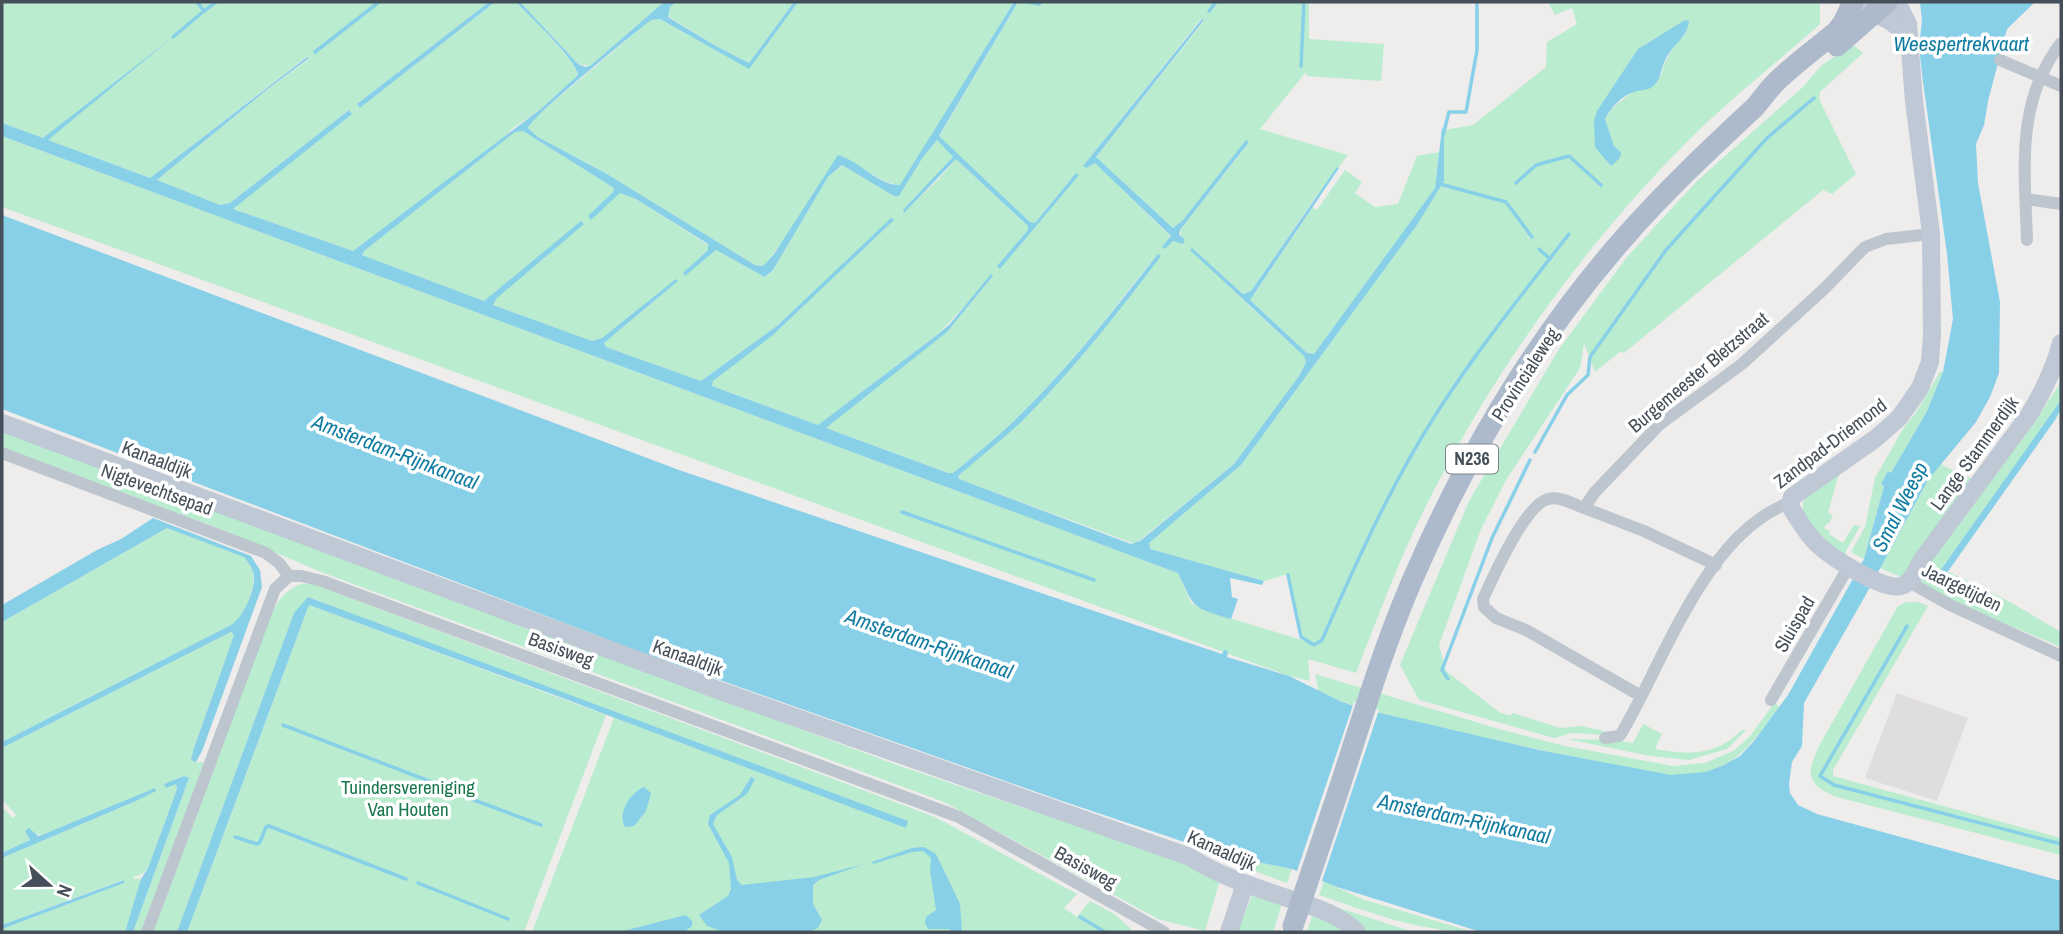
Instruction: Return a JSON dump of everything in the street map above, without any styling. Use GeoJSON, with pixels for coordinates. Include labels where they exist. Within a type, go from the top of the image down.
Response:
{"type":"FeatureCollection","features":[{"type":"Feature","properties":{"kind":"main road","name":"Provincialeweg"},"geometry":{"type":"LineString","coordinates":[[1292,929],[1382,660],[1411,583],[1445,510],[1498,414],[1531,361],[1623,239],[1691,165],[1757,105],[1776,82],[1836,32],[1843,23],[1847,3]]}},
{"type":"Feature","properties":{"kind":"main road","name":"Provincialeweg"},"geometry":{"type":"LineString","coordinates":[[1757,105],[1784,91],[1880,8]]}},
{"type":"Feature","properties":{"kind":"street","name":"Zandpad-Driemond"},"geometry":{"type":"LineString","coordinates":[[1605,737],[1619,736],[1692,599],[1729,546],[1749,527],[1776,508],[1789,503],[1800,490],[1875,439],[1905,411],[1920,388],[1930,362],[1932,344],[1931,234],[1907,19],[1898,2]]}},
{"type":"Feature","properties":{"kind":"street"},"geometry":{"type":"LineString","coordinates":[[1847,3],[1880,8],[1907,36]]}},
{"type":"Feature","properties":{"kind":"street"},"geometry":{"type":"LineString","coordinates":[[2027,240],[2024,139],[2029,112],[2041,78],[2061,43]]}},
{"type":"Feature","properties":{"kind":"street"},"geometry":{"type":"LineString","coordinates":[[2000,61],[2061,86]]}},
{"type":"Feature","properties":{"kind":"street"},"geometry":{"type":"LineString","coordinates":[[2026,199],[2061,204]]}},
{"type":"Feature","properties":{"kind":"street","name":"Burgemeester Bletzstraat"},"geometry":{"type":"LineString","coordinates":[[1584,508],[1594,492],[1659,425],[1742,364],[1866,247],[1886,239],[1931,234]]}},
{"type":"Feature","properties":{"kind":"street","name":"Lange Stammerdijk"},"geometry":{"type":"LineString","coordinates":[[1909,582],[2029,415],[2058,365],[2061,343]]}},
{"type":"Feature","properties":{"kind":"street","name":"Kanaaldijk"},"geometry":{"type":"LineString","coordinates":[[2,423],[715,689],[1190,857],[1207,868],[1245,884],[1331,913],[1357,932]]}},
{"type":"Feature","properties":{"kind":"street","name":"Nigtevechtsepad"},"geometry":{"type":"LineString","coordinates":[[2,453],[266,553],[279,562],[289,576]]}},
{"type":"Feature","properties":{"kind":"street"},"geometry":{"type":"LineString","coordinates":[[1641,696],[1526,630],[1496,618],[1484,607],[1483,599],[1513,538],[1538,504],[1545,500],[1560,499],[1644,531],[1716,565]]}},
{"type":"Feature","properties":{"kind":"street","name":"Jaargetijden"},"geometry":{"type":"LineString","coordinates":[[1789,503],[1815,542],[1852,568],[1890,587],[1909,582],[1950,606],[2061,656]]}},
{"type":"Feature","properties":{"kind":"street","name":"Sluispad"},"geometry":{"type":"LineString","coordinates":[[1772,700],[1852,568]]}},
{"type":"Feature","properties":{"kind":"street"},"geometry":{"type":"LineString","coordinates":[[147,932],[275,589],[289,576]]}},
{"type":"Feature","properties":{"kind":"street","name":"Basisweg"},"geometry":{"type":"LineString","coordinates":[[289,576],[322,581],[958,817],[1164,932]]}},
{"type":"Feature","properties":{"kind":"street"},"geometry":{"type":"LineString","coordinates":[[1229,932],[1245,884]]}},
{"type":"Feature","properties":{"kind":"shaded area"},"geometry":{"type":"Polygon","coordinates":[[[1897,693],[1968,718],[1937,801],[1865,778],[1897,693]]]}},
{"type":"Feature","properties":{"kind":"green space"},"geometry":{"type":"Polygon","coordinates":[[[3,2],[489,2],[357,104],[360,108],[495,2],[516,2],[569,59],[578,75],[497,144],[353,251],[233,209],[351,114],[349,110],[230,203],[220,205],[156,181],[269,88],[308,60],[306,57],[150,178],[47,140],[138,65],[43,139],[2,123],[3,2]]]}},
{"type":"Feature","properties":{"kind":"green space"},"geometry":{"type":"Polygon","coordinates":[[[520,2],[664,2],[590,66],[578,64],[520,2]]]}},
{"type":"Feature","properties":{"kind":"green space"},"geometry":{"type":"Polygon","coordinates":[[[676,2],[794,2],[749,63],[668,16],[670,7],[676,2]]]}},
{"type":"Feature","properties":{"kind":"green space"},"geometry":{"type":"Polygon","coordinates":[[[798,2],[1014,2],[900,186],[884,181],[843,157],[763,266],[755,265],[607,174],[538,137],[528,128],[529,123],[650,20],[660,19],[749,68],[798,2]]]}},
{"type":"Feature","properties":{"kind":"green space"},"geometry":{"type":"Polygon","coordinates":[[[1018,2],[1040,6],[1043,2],[1309,2],[1309,39],[1384,44],[1381,81],[1307,76],[1306,72],[1260,129],[1348,155],[1314,199],[1251,291],[1244,294],[1191,248],[1304,356],[1306,361],[1299,376],[1234,464],[1135,544],[959,479],[958,476],[1030,413],[1082,355],[1157,254],[1034,402],[953,473],[826,428],[954,324],[993,276],[937,335],[818,425],[712,386],[713,381],[819,291],[893,220],[778,325],[701,381],[606,347],[604,343],[678,281],[602,338],[592,342],[493,305],[496,299],[484,301],[362,255],[363,251],[515,132],[523,131],[614,188],[589,216],[591,219],[620,193],[636,199],[708,245],[708,250],[684,273],[716,250],[766,277],[773,270],[828,177],[843,165],[894,196],[899,196],[937,140],[953,157],[904,212],[956,159],[1028,226],[1028,230],[998,266],[1000,268],[1076,173],[1035,223],[1030,222],[939,137],[1018,2]],[[1201,19],[1083,166],[1095,162],[1171,237],[1164,246],[1177,240],[1183,243],[1180,230],[1249,143],[1183,220],[1173,228],[1096,157],[1204,21],[1201,19]]]}},
{"type":"Feature","properties":{"kind":"green space"},"geometry":{"type":"Polygon","coordinates":[[[1548,2],[1817,2],[1820,5],[1820,24],[1701,128],[1620,214],[1582,260],[1512,358],[1450,460],[1405,552],[1356,673],[1308,659],[1310,681],[1289,676],[2,207],[2,136],[1178,573],[1191,603],[1203,610],[1302,640],[1288,574],[1264,581],[1149,549],[1149,543],[1241,465],[1417,225],[1444,181],[1444,130],[1473,125],[1546,67],[1547,42],[1577,24],[1572,8],[1555,15],[1548,2]],[[1686,33],[1657,39],[1636,54],[1597,112],[1595,147],[1621,152],[1614,146],[1605,120],[1622,100],[1661,76],[1668,57],[1686,33]]]}},
{"type":"Feature","properties":{"kind":"green space"},"geometry":{"type":"Polygon","coordinates":[[[1852,44],[1863,53],[1820,92],[1819,99],[1856,174],[1832,194],[1823,190],[1624,353],[1621,351],[1595,372],[1584,343],[1580,368],[1506,480],[1481,529],[1439,645],[1446,671],[1499,712],[1510,716],[1513,713],[1560,728],[1581,726],[1604,731],[1607,735],[1572,733],[1554,738],[1419,700],[1400,665],[1469,501],[1559,349],[1627,257],[1697,181],[1803,87],[1821,66],[1852,44]]]}},
{"type":"Feature","properties":{"kind":"green space"},"geometry":{"type":"Polygon","coordinates":[[[1439,152],[1435,188],[1314,354],[1307,353],[1250,300],[1313,207],[1317,210],[1345,170],[1362,182],[1355,193],[1375,207],[1398,204],[1417,156],[1439,152]]]}},
{"type":"Feature","properties":{"kind":"green space"},"geometry":{"type":"Polygon","coordinates":[[[1940,372],[1943,372],[1926,413],[1882,484],[1884,486],[1864,559],[1851,552],[1865,527],[1875,478],[1940,372]]]}},
{"type":"Feature","properties":{"kind":"green space"},"geometry":{"type":"Polygon","coordinates":[[[2061,382],[2061,400],[1944,577],[1949,572],[2010,602],[2061,632],[2061,647],[1943,598],[1920,583],[1923,571],[2032,426],[2061,382]]]}},
{"type":"Feature","properties":{"kind":"green space"},"geometry":{"type":"Polygon","coordinates":[[[2,430],[897,765],[1204,869],[1220,880],[1205,931],[1158,919],[944,802],[321,572],[223,530],[2,448],[2,430]]]}},
{"type":"Feature","properties":{"kind":"green space"},"geometry":{"type":"Polygon","coordinates":[[[1940,464],[1972,479],[1904,576],[1880,568],[1928,480],[1940,464]]]}},
{"type":"Feature","properties":{"kind":"green space"},"geometry":{"type":"Polygon","coordinates":[[[1840,470],[1828,513],[1833,515],[1824,528],[1843,543],[1854,525],[1860,526],[1844,555],[1813,529],[1803,511],[1803,502],[1808,494],[1840,470]]]}},
{"type":"Feature","properties":{"kind":"green space"},"geometry":{"type":"Polygon","coordinates":[[[167,528],[230,550],[250,563],[253,571],[252,589],[237,622],[2,742],[2,622],[167,528]]]}},
{"type":"Feature","properties":{"kind":"green space"},"geometry":{"type":"Polygon","coordinates":[[[301,584],[313,584],[935,817],[1077,894],[1064,908],[1077,917],[1090,901],[1116,915],[1134,932],[532,932],[614,718],[309,597],[294,614],[177,932],[153,932],[267,622],[284,595],[301,584]]]}},
{"type":"Feature","properties":{"kind":"green space"},"geometry":{"type":"Polygon","coordinates":[[[1906,602],[1918,602],[1928,606],[1833,770],[1833,776],[2061,838],[2061,855],[1837,797],[1814,783],[1811,771],[1819,746],[1898,606],[1906,602]]]}},
{"type":"Feature","properties":{"kind":"green space","name":"Tuindersvereniging Van Houten"},"geometry":{"type":"Polygon","coordinates":[[[309,605],[606,715],[524,932],[187,932],[309,605]]]}},
{"type":"Feature","properties":{"kind":"green space"},"geometry":{"type":"Polygon","coordinates":[[[231,632],[234,634],[233,638],[194,748],[196,762],[204,762],[141,932],[133,932],[189,778],[184,776],[165,784],[176,784],[177,789],[148,868],[133,877],[140,878],[142,883],[125,932],[2,932],[2,929],[124,883],[123,880],[2,925],[2,858],[136,801],[42,835],[25,831],[30,837],[28,842],[2,853],[2,807],[13,818],[16,815],[2,799],[2,748],[231,632]]]}},
{"type":"Feature","properties":{"kind":"green space"},"geometry":{"type":"Polygon","coordinates":[[[1315,674],[1565,746],[1673,766],[1705,763],[1735,750],[1750,736],[1775,702],[1779,707],[1748,746],[1729,762],[1706,772],[1677,775],[1633,770],[1367,710],[1319,692],[1315,674]]]}},
{"type":"Feature","properties":{"kind":"green space"},"geometry":{"type":"Polygon","coordinates":[[[1643,724],[1662,734],[1655,749],[1679,752],[1712,749],[1746,730],[1727,749],[1689,760],[1650,756],[1567,739],[1633,743],[1643,724]]]}},
{"type":"Feature","properties":{"kind":"green space"},"geometry":{"type":"Polygon","coordinates":[[[1223,855],[1292,869],[1287,883],[1236,864],[1223,855]]]}},
{"type":"Feature","properties":{"kind":"green space"},"geometry":{"type":"Polygon","coordinates":[[[1324,881],[1362,899],[1473,932],[1414,925],[1319,895],[1324,881]]]}},
{"type":"Feature","properties":{"kind":"green space"},"geometry":{"type":"Polygon","coordinates":[[[1253,893],[1282,904],[1273,932],[1237,932],[1253,893]]]}},
{"type":"Feature","properties":{"kind":"green space"},"geometry":{"type":"Polygon","coordinates":[[[1318,901],[1413,932],[1367,932],[1318,901]]]}},
{"type":"Feature","properties":{"kind":"green space"},"geometry":{"type":"Polygon","coordinates":[[[1312,916],[1329,922],[1345,932],[1307,932],[1312,916]]]}},
{"type":"Feature","properties":{"kind":"water"},"geometry":{"type":"Polygon","coordinates":[[[489,2],[495,2],[360,108],[357,104],[489,2]]]}},
{"type":"Feature","properties":{"kind":"water"},"geometry":{"type":"Polygon","coordinates":[[[516,2],[520,2],[578,64],[585,67],[590,66],[664,2],[676,2],[670,7],[668,17],[749,63],[794,2],[798,2],[749,69],[660,19],[651,20],[564,92],[528,128],[538,137],[607,174],[755,265],[763,266],[774,254],[838,155],[884,181],[900,185],[1014,2],[1018,2],[939,136],[1030,222],[1035,223],[1076,173],[1079,175],[1000,269],[997,266],[1028,230],[1028,226],[956,159],[904,213],[903,210],[953,157],[937,140],[899,196],[894,196],[842,165],[828,177],[773,270],[765,277],[716,250],[685,276],[683,273],[708,250],[708,244],[636,199],[620,193],[591,220],[588,216],[614,188],[523,131],[515,132],[362,255],[484,301],[581,221],[584,224],[496,299],[493,305],[592,341],[602,338],[676,279],[678,281],[604,343],[606,347],[701,381],[778,325],[891,218],[894,220],[773,335],[713,381],[712,386],[818,425],[950,324],[991,274],[993,276],[947,332],[826,428],[953,473],[1034,402],[1089,340],[1158,254],[1161,256],[1146,276],[1065,375],[1004,438],[958,476],[959,479],[1131,544],[1140,541],[1234,464],[1299,376],[1306,362],[1304,356],[1190,250],[1192,248],[1243,294],[1251,291],[1337,167],[1339,168],[1250,300],[1307,353],[1314,354],[1435,188],[1442,128],[1444,181],[1417,225],[1241,465],[1149,543],[1150,549],[1264,581],[1262,585],[1230,578],[1232,597],[1238,599],[1231,619],[1208,612],[1192,600],[1178,573],[2,136],[2,123],[43,138],[173,37],[48,140],[150,178],[307,57],[308,59],[157,180],[220,205],[230,203],[349,110],[352,114],[233,209],[353,251],[542,108],[578,75],[561,49],[516,2]]]}},
{"type":"Feature","properties":{"kind":"water"},"geometry":{"type":"Polygon","coordinates":[[[1018,2],[1043,2],[1040,6],[1018,2]]]}},
{"type":"Feature","properties":{"kind":"water"},"geometry":{"type":"Polygon","coordinates":[[[1920,2],[2035,2],[2007,29],[1984,125],[1976,144],[1978,183],[2000,302],[1999,373],[1976,422],[1928,480],[1804,703],[1802,746],[1792,762],[1790,793],[1798,805],[1817,814],[2061,881],[2061,932],[1481,932],[1337,887],[1292,869],[1223,855],[643,653],[2,409],[2,215],[679,470],[1222,654],[1224,650],[1228,651],[1227,657],[1289,676],[1363,709],[1539,750],[1671,775],[1705,772],[1740,756],[1788,695],[1864,559],[1884,486],[1881,484],[1888,471],[1891,473],[1926,413],[1943,372],[1953,319],[1947,254],[1919,47],[1922,21],[1920,2]]]}},
{"type":"Feature","properties":{"kind":"water"},"geometry":{"type":"Polygon","coordinates":[[[1202,19],[1204,20],[1096,157],[1173,228],[1183,220],[1246,140],[1249,142],[1180,230],[1179,234],[1185,240],[1183,244],[1173,241],[1165,249],[1162,247],[1171,236],[1095,163],[1086,168],[1083,166],[1202,19]]]}},
{"type":"Feature","properties":{"kind":"water"},"geometry":{"type":"Polygon","coordinates":[[[1685,20],[1689,21],[1688,27],[1666,57],[1655,84],[1649,89],[1622,98],[1605,119],[1614,146],[1621,152],[1620,158],[1611,166],[1595,147],[1594,120],[1597,111],[1638,49],[1685,20]]]}},
{"type":"Feature","properties":{"kind":"water"},"geometry":{"type":"Polygon","coordinates":[[[2061,400],[2061,409],[2055,420],[1944,577],[1938,574],[2061,400]]]}},
{"type":"Feature","properties":{"kind":"water"},"geometry":{"type":"Polygon","coordinates":[[[153,518],[251,556],[260,570],[262,587],[196,762],[191,760],[194,748],[234,635],[231,632],[2,748],[2,742],[231,625],[244,611],[254,578],[244,557],[167,528],[2,622],[2,605],[121,539],[153,518]]]}},
{"type":"Feature","properties":{"kind":"water"},"geometry":{"type":"Polygon","coordinates":[[[308,597],[908,821],[906,828],[309,605],[187,932],[177,932],[294,613],[308,597]]]}},
{"type":"Feature","properties":{"kind":"water"},"geometry":{"type":"Polygon","coordinates":[[[184,776],[189,778],[133,932],[125,932],[141,879],[148,868],[177,789],[176,784],[166,788],[164,784],[184,776]]]}},
{"type":"Feature","properties":{"kind":"water"},"geometry":{"type":"Polygon","coordinates":[[[751,777],[755,779],[747,794],[717,815],[713,824],[732,857],[737,880],[742,885],[814,877],[864,864],[819,880],[813,885],[813,904],[822,920],[818,928],[809,932],[724,932],[707,926],[699,915],[728,896],[731,889],[729,863],[708,824],[710,815],[740,795],[751,777]]]}},
{"type":"Feature","properties":{"kind":"water"},"geometry":{"type":"Polygon","coordinates":[[[644,787],[651,793],[646,811],[634,826],[625,827],[623,816],[626,804],[644,787]]]}},
{"type":"Feature","properties":{"kind":"water"},"geometry":{"type":"Polygon","coordinates":[[[155,788],[156,791],[136,801],[2,858],[2,853],[30,840],[25,831],[29,828],[38,836],[42,835],[155,788]]]}},
{"type":"Feature","properties":{"kind":"water"},"geometry":{"type":"Polygon","coordinates":[[[924,847],[936,854],[960,904],[962,932],[928,929],[925,923],[926,917],[936,910],[930,871],[931,858],[923,851],[873,864],[872,862],[912,848],[924,847]]]}},
{"type":"Feature","properties":{"kind":"water"},"geometry":{"type":"Polygon","coordinates":[[[124,880],[124,883],[2,929],[2,925],[124,880]]]}},
{"type":"Feature","properties":{"kind":"water"},"geometry":{"type":"Polygon","coordinates":[[[686,915],[692,921],[692,926],[684,932],[619,932],[686,915]]]}},
{"type":"Feature","properties":{"kind":"pier"},"geometry":{"type":"Polygon","coordinates":[[[1354,702],[1379,710],[1321,884],[1296,874],[1354,702]]]}},
{"type":"Feature","properties":{"kind":"waterway"},"geometry":{"type":"LineString","coordinates":[[197,2],[204,11],[216,2]]}},
{"type":"Feature","properties":{"kind":"waterway"},"geometry":{"type":"LineString","coordinates":[[315,52],[379,2]]}},
{"type":"Feature","properties":{"kind":"waterway"},"geometry":{"type":"LineString","coordinates":[[1209,11],[1216,2]]}},
{"type":"Feature","properties":{"kind":"waterway"},"geometry":{"type":"LineString","coordinates":[[1301,66],[1304,2]]}},
{"type":"Feature","properties":{"kind":"waterway"},"geometry":{"type":"LineString","coordinates":[[1443,135],[1449,112],[1466,112],[1477,50],[1477,2]]}},
{"type":"Feature","properties":{"kind":"waterway"},"geometry":{"type":"LineString","coordinates":[[173,37],[204,11]]}},
{"type":"Feature","properties":{"kind":"waterway"},"geometry":{"type":"LineString","coordinates":[[1535,452],[1567,395],[1588,375],[1590,357],[1666,250],[1767,138],[1814,98]]}},
{"type":"Feature","properties":{"kind":"waterway"},"geometry":{"type":"LineString","coordinates":[[1516,183],[1536,165],[1569,156],[1601,185]]}},
{"type":"Feature","properties":{"kind":"waterway"},"geometry":{"type":"LineString","coordinates":[[1440,184],[1506,202],[1532,237]]}},
{"type":"Feature","properties":{"kind":"waterway"},"geometry":{"type":"LineString","coordinates":[[1288,575],[1301,637],[1314,645],[1322,640],[1375,523],[1421,438],[1485,343],[1569,234]]}},
{"type":"Feature","properties":{"kind":"waterway"},"geometry":{"type":"LineString","coordinates":[[1539,249],[1550,259]]}},
{"type":"Feature","properties":{"kind":"waterway"},"geometry":{"type":"LineString","coordinates":[[1448,679],[1442,670],[1492,538],[1530,460]]}},
{"type":"Feature","properties":{"kind":"waterway"},"geometry":{"type":"LineString","coordinates":[[902,512],[1094,580]]}},
{"type":"Feature","properties":{"kind":"waterway"},"geometry":{"type":"LineString","coordinates":[[1907,626],[1820,776],[1834,785],[2061,844]]}},
{"type":"Feature","properties":{"kind":"waterway"},"geometry":{"type":"LineString","coordinates":[[283,725],[442,786]]}},
{"type":"Feature","properties":{"kind":"waterway"},"geometry":{"type":"LineString","coordinates":[[455,793],[541,825]]}},
{"type":"Feature","properties":{"kind":"waterway"},"geometry":{"type":"LineString","coordinates":[[235,837],[257,844],[269,826],[406,879]]}},
{"type":"Feature","properties":{"kind":"waterway"},"geometry":{"type":"LineString","coordinates":[[418,883],[508,919]]}},
{"type":"Feature","properties":{"kind":"waterway"},"geometry":{"type":"LineString","coordinates":[[1080,917],[1105,932]]}},
{"type":"Feature","properties":{"kind":"water label","name":"Weespertrekvaart"},"geometry":{"type":"Point","coordinates":[1961,44]}},
{"type":"Feature","properties":{"kind":"water label","name":"Amsterdam-Rijnkanaal"},"geometry":{"type":"Point","coordinates":[395,452]}},
{"type":"Feature","properties":{"kind":"water label","name":"Smal Weesp"},"geometry":{"type":"Point","coordinates":[1900,507]}},
{"type":"Feature","properties":{"kind":"water label","name":"Amsterdam-Rijnkanaal"},"geometry":{"type":"Point","coordinates":[929,644]}},
{"type":"Feature","properties":{"kind":"water label","name":"Amsterdam-Rijnkanaal"},"geometry":{"type":"Point","coordinates":[1464,819]}}]}
